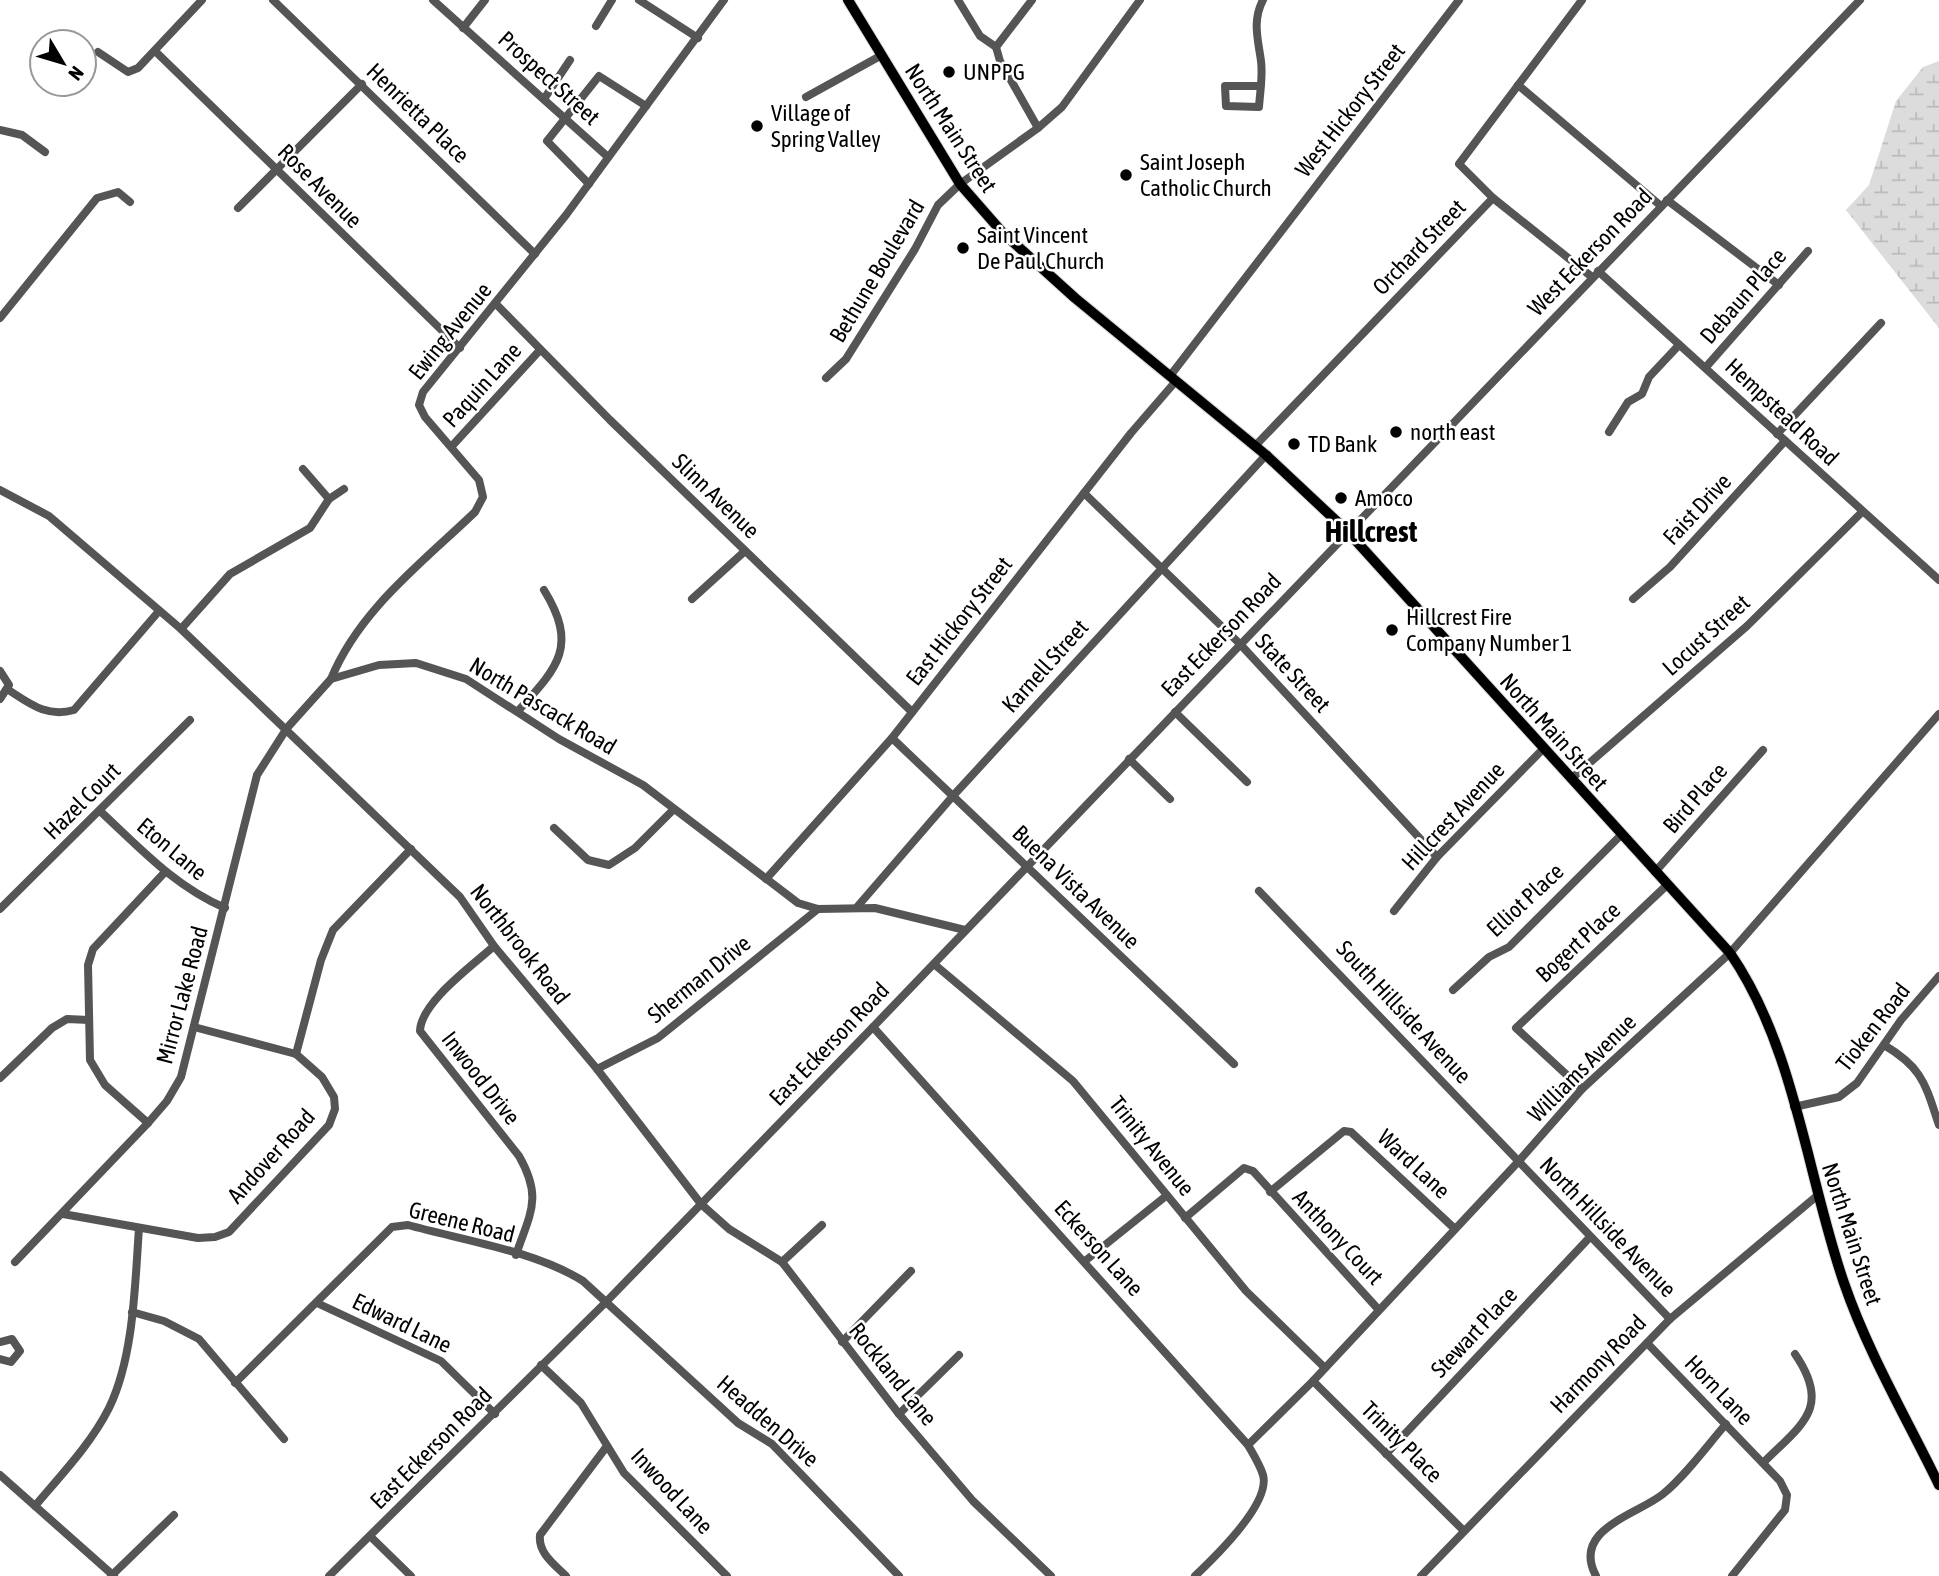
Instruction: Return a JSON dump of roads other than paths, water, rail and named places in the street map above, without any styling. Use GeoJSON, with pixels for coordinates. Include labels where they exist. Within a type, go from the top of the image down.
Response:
{"type":"FeatureCollection","features":[{"type":"Feature","properties":{"kind":"main road","name":"North Main Street"},"geometry":{"type":"LineString","coordinates":[[848,0],[960,184],[999,230],[1266,455],[1347,531],[1730,953],[1765,1015],[1855,1312],[1939,1485]]}},
{"type":"Feature","properties":{"kind":"street"},"geometry":{"type":"LineString","coordinates":[[98,53],[128,72],[138,68],[202,0]]}},
{"type":"Feature","properties":{"kind":"street","name":"Henrietta Place"},"geometry":{"type":"LineString","coordinates":[[273,0],[535,254]]}},
{"type":"Feature","properties":{"kind":"street","name":"Prospect Street"},"geometry":{"type":"LineString","coordinates":[[433,0],[608,157]]}},
{"type":"Feature","properties":{"kind":"street"},"geometry":{"type":"LineString","coordinates":[[463,28],[485,0]]}},
{"type":"Feature","properties":{"kind":"street"},"geometry":{"type":"LineString","coordinates":[[596,26],[612,0]]}},
{"type":"Feature","properties":{"kind":"street"},"geometry":{"type":"LineString","coordinates":[[639,0],[698,38]]}},
{"type":"Feature","properties":{"kind":"street","name":"Ewing Avenue"},"geometry":{"type":"LineString","coordinates":[[331,679],[343,650],[373,610],[475,512],[483,497],[479,480],[425,417],[419,405],[423,392],[497,304],[724,0]]}},
{"type":"Feature","properties":{"kind":"street"},"geometry":{"type":"LineString","coordinates":[[958,0],[980,36],[996,47],[1000,61],[1038,128]]}},
{"type":"Feature","properties":{"kind":"street"},"geometry":{"type":"LineString","coordinates":[[996,47],[1032,0]]}},
{"type":"Feature","properties":{"kind":"street","name":"Bethune Boulevard"},"geometry":{"type":"LineString","coordinates":[[826,378],[846,359],[915,249],[938,205],[960,184],[1038,128],[1062,107],[1140,0]]}},
{"type":"Feature","properties":{"kind":"street"},"geometry":{"type":"LineString","coordinates":[[1261,86],[1225,86],[1226,107],[1259,107],[1261,86],[1261,63],[1255,34],[1258,10],[1263,0]]}},
{"type":"Feature","properties":{"kind":"street","name":"West Hickory Street"},"geometry":{"type":"LineString","coordinates":[[1173,379],[1459,0]]}},
{"type":"Feature","properties":{"kind":"street","name":"Orchard Street"},"geometry":{"type":"LineString","coordinates":[[1255,446],[1493,198],[1458,164],[1582,0]]}},
{"type":"Feature","properties":{"kind":"street","name":"West Eckerson Road"},"geometry":{"type":"LineString","coordinates":[[1347,531],[1860,0]]}},
{"type":"Feature","properties":{"kind":"street","name":"Rose Avenue"},"geometry":{"type":"LineString","coordinates":[[155,51],[460,348]]}},
{"type":"Feature","properties":{"kind":"street"},"geometry":{"type":"LineString","coordinates":[[806,97],[882,55]]}},
{"type":"Feature","properties":{"kind":"street"},"geometry":{"type":"LineString","coordinates":[[544,99],[570,60]]}},
{"type":"Feature","properties":{"kind":"street"},"geometry":{"type":"LineString","coordinates":[[589,184],[547,141],[599,76],[646,106]]}},
{"type":"Feature","properties":{"kind":"street"},"geometry":{"type":"LineString","coordinates":[[238,208],[362,84]]}},
{"type":"Feature","properties":{"kind":"street"},"geometry":{"type":"LineString","coordinates":[[1518,85],[1664,203],[1779,285]]}},
{"type":"Feature","properties":{"kind":"street"},"geometry":{"type":"LineString","coordinates":[[0,130],[22,135],[45,152]]}},
{"type":"Feature","properties":{"kind":"street"},"geometry":{"type":"LineString","coordinates":[[0,318],[97,198],[118,192],[130,202]]}},
{"type":"Feature","properties":{"kind":"street","name":"Hempstead Road"},"geometry":{"type":"LineString","coordinates":[[1493,198],[1595,274],[1706,367],[1861,513],[1939,580]]}},
{"type":"Feature","properties":{"kind":"street","name":"Debaun Place"},"geometry":{"type":"LineString","coordinates":[[1706,367],[1808,251]]}},
{"type":"Feature","properties":{"kind":"street","name":"Slinn Avenue"},"geometry":{"type":"LineString","coordinates":[[497,304],[745,551],[912,712]]}},
{"type":"Feature","properties":{"kind":"street"},"geometry":{"type":"LineString","coordinates":[[1777,434],[1881,323]]}},
{"type":"Feature","properties":{"kind":"street"},"geometry":{"type":"LineString","coordinates":[[1609,432],[1628,402],[1642,394],[1649,377],[1679,345]]}},
{"type":"Feature","properties":{"kind":"street","name":"Paquin Lane"},"geometry":{"type":"LineString","coordinates":[[452,446],[540,349]]}},
{"type":"Feature","properties":{"kind":"street","name":"East Hickory Street"},"geometry":{"type":"LineString","coordinates":[[766,879],[892,738],[1173,379]]}},
{"type":"Feature","properties":{"kind":"street","name":"Faist Drive"},"geometry":{"type":"LineString","coordinates":[[1633,599],[1670,567],[1785,441]]}},
{"type":"Feature","properties":{"kind":"street","name":"Karnell Street"},"geometry":{"type":"LineString","coordinates":[[857,907],[952,797],[1266,455]]}},
{"type":"Feature","properties":{"kind":"street"},"geometry":{"type":"LineString","coordinates":[[303,469],[329,499]]}},
{"type":"Feature","properties":{"kind":"street"},"geometry":{"type":"LineString","coordinates":[[181,629],[230,574],[310,528],[329,499],[344,489]]}},
{"type":"Feature","properties":{"kind":"street"},"geometry":{"type":"LineString","coordinates":[[1,491],[48,516],[181,629],[287,728],[331,679]]}},
{"type":"Feature","properties":{"kind":"street","name":"State Street"},"geometry":{"type":"LineString","coordinates":[[1084,493],[1240,644],[1437,857]]}},
{"type":"Feature","properties":{"kind":"street","name":"Locust Street"},"geometry":{"type":"LineString","coordinates":[[1571,779],[1747,626],[1861,513]]}},
{"type":"Feature","properties":{"kind":"street","name":"East Eckerson Road"},"geometry":{"type":"LineString","coordinates":[[329,1576],[605,1303],[934,964],[1347,531]]}},
{"type":"Feature","properties":{"kind":"street"},"geometry":{"type":"LineString","coordinates":[[692,599],[745,551]]}},
{"type":"Feature","properties":{"kind":"street"},"geometry":{"type":"LineString","coordinates":[[518,711],[556,665],[561,644],[561,624],[544,590]]}},
{"type":"Feature","properties":{"kind":"street"},"geometry":{"type":"LineString","coordinates":[[6,690],[42,711],[58,714],[74,710],[159,611]]}},
{"type":"Feature","properties":{"kind":"street","name":"North Pascack Road"},"geometry":{"type":"LineString","coordinates":[[331,679],[379,665],[415,663],[466,679],[559,739],[640,783],[797,903],[818,909],[857,907],[896,912],[965,930]]}},
{"type":"Feature","properties":{"kind":"street"},"geometry":{"type":"LineString","coordinates":[[0,699],[9,685],[2,673]]}},
{"type":"Feature","properties":{"kind":"street"},"geometry":{"type":"LineString","coordinates":[[1175,712],[1247,782]]}},
{"type":"Feature","properties":{"kind":"street","name":"Williams Avenue"},"geometry":{"type":"LineString","coordinates":[[1248,1445],[1313,1381],[1518,1162],[1582,1089],[1730,953],[1939,714]]}},
{"type":"Feature","properties":{"kind":"street","name":"Hazel Court"},"geometry":{"type":"LineString","coordinates":[[2,903],[100,811],[190,720]]}},
{"type":"Feature","properties":{"kind":"street","name":"Northbrook Road"},"geometry":{"type":"LineString","coordinates":[[287,728],[460,897],[494,946],[597,1069],[701,1203]]}},
{"type":"Feature","properties":{"kind":"street","name":"Mirror Lake Road"},"geometry":{"type":"LineString","coordinates":[[15,1262],[148,1124],[167,1101],[181,1077],[257,775],[287,728]]}},
{"type":"Feature","properties":{"kind":"street","name":"Buena Vista Avenue"},"geometry":{"type":"LineString","coordinates":[[892,738],[1234,1064]]}},
{"type":"Feature","properties":{"kind":"street","name":"Hillcrest Avenue"},"geometry":{"type":"LineString","coordinates":[[1394,911],[1437,857],[1543,749]]}},
{"type":"Feature","properties":{"kind":"street","name":"Bird Place"},"geometry":{"type":"LineString","coordinates":[[1655,872],[1763,750]]}},
{"type":"Feature","properties":{"kind":"street"},"geometry":{"type":"LineString","coordinates":[[1129,759],[1170,799]]}},
{"type":"Feature","properties":{"kind":"street"},"geometry":{"type":"LineString","coordinates":[[554,828],[589,860],[609,865],[635,848],[673,810]]}},
{"type":"Feature","properties":{"kind":"street","name":"Eton Lane"},"geometry":{"type":"LineString","coordinates":[[100,811],[165,872],[195,895],[225,908]]}},
{"type":"Feature","properties":{"kind":"street","name":"Elliot Place"},"geometry":{"type":"LineString","coordinates":[[1452,990],[1489,957],[1509,947],[1621,835]]}},
{"type":"Feature","properties":{"kind":"street"},"geometry":{"type":"LineString","coordinates":[[296,1054],[321,960],[333,930],[411,849]]}},
{"type":"Feature","properties":{"kind":"street"},"geometry":{"type":"LineString","coordinates":[[148,1124],[104,1085],[90,1060],[88,965],[93,949],[165,872]]}},
{"type":"Feature","properties":{"kind":"street","name":"Bogert Place"},"geometry":{"type":"LineString","coordinates":[[1582,1089],[1516,1028],[1667,885]]}},
{"type":"Feature","properties":{"kind":"street","name":"South Hillside Avenue"},"geometry":{"type":"LineString","coordinates":[[1259,891],[1518,1162]]}},
{"type":"Feature","properties":{"kind":"street","name":"Sherman Drive"},"geometry":{"type":"LineString","coordinates":[[597,1069],[658,1038],[818,909]]}},
{"type":"Feature","properties":{"kind":"street","name":"Inwood Drive"},"geometry":{"type":"LineString","coordinates":[[494,946],[430,1005],[421,1018],[420,1031],[519,1156],[532,1178],[534,1198],[516,1255]]}},
{"type":"Feature","properties":{"kind":"street","name":"Trinity Avenue"},"geometry":{"type":"LineString","coordinates":[[934,964],[1073,1081],[1246,1291],[1325,1368]]}},
{"type":"Feature","properties":{"kind":"street","name":"Tioken Road"},"geometry":{"type":"LineString","coordinates":[[1794,1107],[1839,1097],[1857,1083],[1939,976]]}},
{"type":"Feature","properties":{"kind":"street"},"geometry":{"type":"LineString","coordinates":[[0,1078],[52,1028],[67,1019],[89,1020]]}},
{"type":"Feature","properties":{"kind":"street","name":"Andover Road"},"geometry":{"type":"LineString","coordinates":[[63,1214],[198,1238],[215,1237],[229,1232],[329,1125],[335,1109],[334,1097],[322,1077],[296,1054],[194,1027]]}},
{"type":"Feature","properties":{"kind":"street","name":"Eckerson Lane"},"geometry":{"type":"LineString","coordinates":[[873,1027],[1248,1445],[1264,1476],[1263,1494],[1255,1508],[1200,1575]]}},
{"type":"Feature","properties":{"kind":"street"},"geometry":{"type":"LineString","coordinates":[[1884,1045],[1908,1059],[1924,1080],[1939,1125]]}},
{"type":"Feature","properties":{"kind":"street","name":"Ward Lane"},"geometry":{"type":"LineString","coordinates":[[1270,1192],[1344,1130],[1351,1132],[1455,1228]]}},
{"type":"Feature","properties":{"kind":"street","name":"North Hillside Avenue"},"geometry":{"type":"LineString","coordinates":[[1518,1162],[1670,1319]]}},
{"type":"Feature","properties":{"kind":"street"},"geometry":{"type":"LineString","coordinates":[[1185,1218],[1244,1168],[1253,1171],[1270,1192]]}},
{"type":"Feature","properties":{"kind":"street","name":"Anthony Court"},"geometry":{"type":"LineString","coordinates":[[1270,1192],[1378,1309]]}},
{"type":"Feature","properties":{"kind":"street","name":"Harmony Road"},"geometry":{"type":"LineString","coordinates":[[1422,1576],[1463,1530],[1670,1319],[1818,1195]]}},
{"type":"Feature","properties":{"kind":"street"},"geometry":{"type":"LineString","coordinates":[[1085,1261],[1166,1196]]}},
{"type":"Feature","properties":{"kind":"street","name":"Rockland Lane"},"geometry":{"type":"LineString","coordinates":[[701,1203],[729,1229],[782,1262],[899,1414],[973,1501],[1051,1576]]}},
{"type":"Feature","properties":{"kind":"street","name":"Greene Road"},"geometry":{"type":"LineString","coordinates":[[235,1383],[384,1233],[400,1224],[516,1255],[572,1274],[605,1303]]}},
{"type":"Feature","properties":{"kind":"street"},"geometry":{"type":"LineString","coordinates":[[782,1262],[821,1225]]}},
{"type":"Feature","properties":{"kind":"street"},"geometry":{"type":"LineString","coordinates":[[35,1506],[85,1447],[110,1407],[132,1312],[139,1228]]}},
{"type":"Feature","properties":{"kind":"street","name":"Stewart Place"},"geometry":{"type":"LineString","coordinates":[[1386,1454],[1590,1237]]}},
{"type":"Feature","properties":{"kind":"street"},"geometry":{"type":"LineString","coordinates":[[842,1342],[911,1270]]}},
{"type":"Feature","properties":{"kind":"street","name":"Edward Lane"},"geometry":{"type":"LineString","coordinates":[[317,1303],[441,1361],[495,1414]]}},
{"type":"Feature","properties":{"kind":"street","name":"Headden Drive"},"geometry":{"type":"LineString","coordinates":[[605,1303],[738,1423],[772,1444],[899,1576]]}},
{"type":"Feature","properties":{"kind":"street"},"geometry":{"type":"LineString","coordinates":[[132,1312],[164,1321],[199,1339],[284,1438]]}},
{"type":"Feature","properties":{"kind":"street"},"geometry":{"type":"LineString","coordinates":[[0,1342],[12,1339],[20,1351],[11,1362],[0,1359]]}},
{"type":"Feature","properties":{"kind":"street","name":"Horn Lane"},"geometry":{"type":"LineString","coordinates":[[1647,1343],[1763,1463]]}},
{"type":"Feature","properties":{"kind":"street"},"geometry":{"type":"LineString","coordinates":[[1732,1576],[1785,1510],[1787,1495],[1780,1481],[1763,1463],[1805,1418],[1814,1397],[1810,1376],[1795,1354]]}},
{"type":"Feature","properties":{"kind":"street"},"geometry":{"type":"LineString","coordinates":[[899,1414],[959,1355]]}},
{"type":"Feature","properties":{"kind":"street","name":"Inwood Lane"},"geometry":{"type":"LineString","coordinates":[[541,1365],[581,1403],[624,1472],[727,1576]]}},
{"type":"Feature","properties":{"kind":"street","name":"Trinity Place"},"geometry":{"type":"LineString","coordinates":[[1313,1381],[1463,1530]]}},
{"type":"Feature","properties":{"kind":"street"},"geometry":{"type":"LineString","coordinates":[[1596,1576],[1591,1566],[1592,1549],[1599,1534],[1613,1522],[1663,1494],[1726,1424]]}},
{"type":"Feature","properties":{"kind":"street"},"geometry":{"type":"LineString","coordinates":[[566,1576],[544,1554],[539,1545],[540,1535],[607,1446]]}},
{"type":"Feature","properties":{"kind":"street"},"geometry":{"type":"LineString","coordinates":[[0,1475],[113,1575],[174,1515]]}},
{"type":"Feature","properties":{"kind":"street"},"geometry":{"type":"LineString","coordinates":[[370,1536],[411,1576]]}},
{"type":"Feature","properties":{"kind":"place","name":"UNPPG"},"geometry":{"type":"Point","coordinates":[949,72]}},
{"type":"Feature","properties":{"kind":"place","name":"Village of Spring Valley"},"geometry":{"type":"Point","coordinates":[757,126]}},
{"type":"Feature","properties":{"kind":"place","name":"Saint Joseph Catholic Church"},"geometry":{"type":"Point","coordinates":[1126,175]}},
{"type":"Feature","properties":{"kind":"place","name":"Saint Vincent De Paul Church"},"geometry":{"type":"Point","coordinates":[963,248]}},
{"type":"Feature","properties":{"kind":"place","name":"north east"},"geometry":{"type":"Point","coordinates":[1396,432]}},
{"type":"Feature","properties":{"kind":"place","name":"TD Bank"},"geometry":{"type":"Point","coordinates":[1294,444]}},
{"type":"Feature","properties":{"kind":"place","name":"Amoco"},"geometry":{"type":"Point","coordinates":[1341,498]}},
{"type":"Feature","properties":{"kind":"place","name":"Hillcrest Fire Company Number 1"},"geometry":{"type":"Point","coordinates":[1392,630]}},
{"type":"Feature","properties":{"kind":"district","name":"Hillcrest"},"geometry":{"type":"Point","coordinates":[1371,532]}}]}
